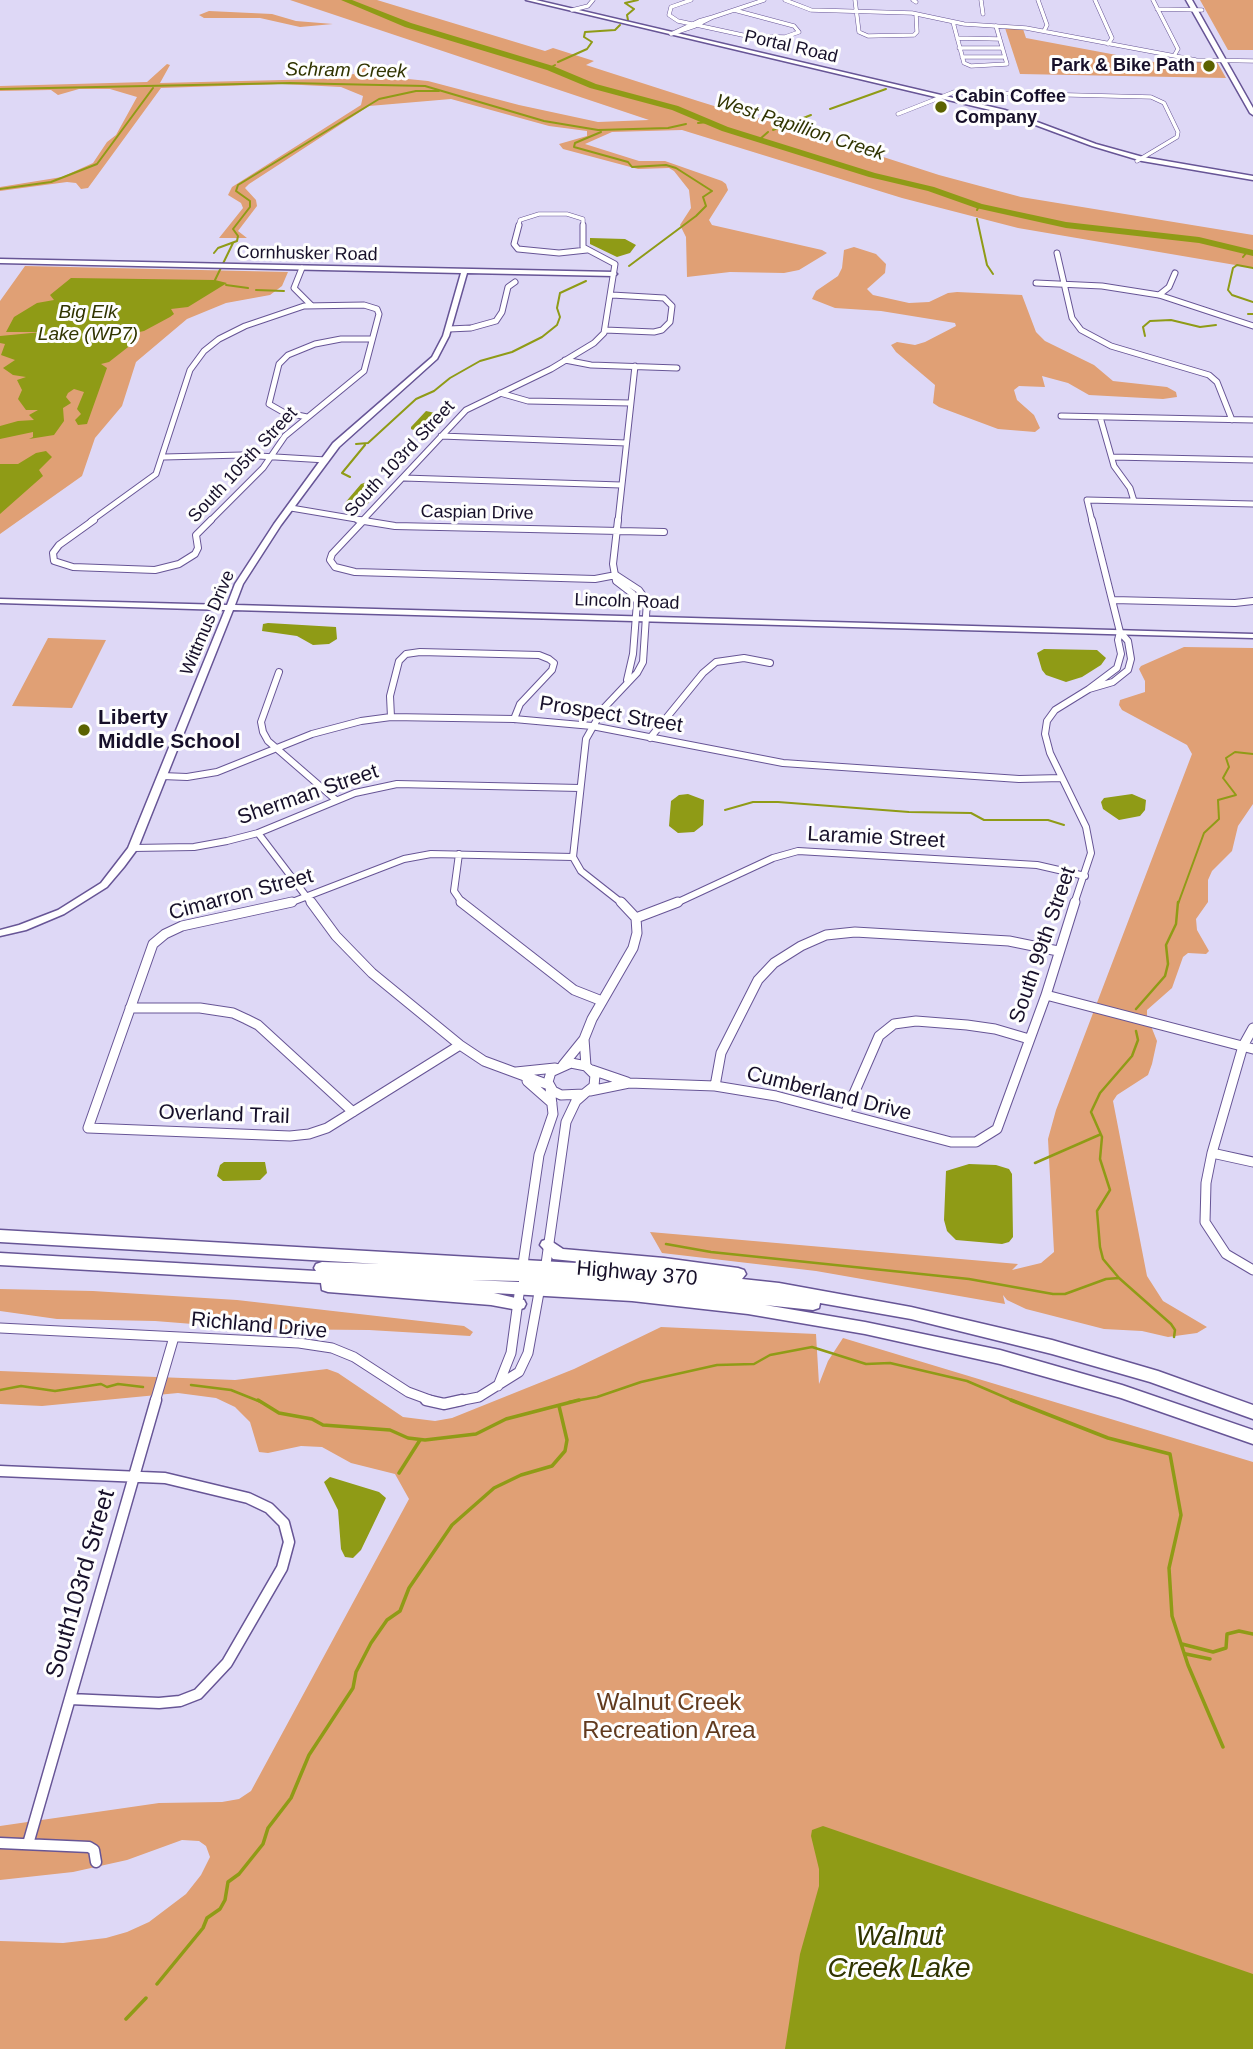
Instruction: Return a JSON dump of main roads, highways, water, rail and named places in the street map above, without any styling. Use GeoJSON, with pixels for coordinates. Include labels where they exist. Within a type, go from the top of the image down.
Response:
{"type":"FeatureCollection","features":[{"type":"Feature","properties":{"kind":"highway","name":"Highway 370"},"geometry":{"type":"LineString","coordinates":[[0,1236],[520,1283],[542,1278],[674,1276],[842,1299],[1052,1347],[1152,1376],[1253,1412]]}},
{"type":"Feature","properties":{"kind":"highway"},"geometry":{"type":"LineString","coordinates":[[548,1245],[559,1255],[707,1269],[771,1280],[842,1299]]}},
{"type":"Feature","properties":{"kind":"highway"},"geometry":{"type":"LineString","coordinates":[[0,1259],[230,1272],[303,1268],[520,1283]]}},
{"type":"Feature","properties":{"kind":"highway"},"geometry":{"type":"LineString","coordinates":[[230,1272],[283,1282],[491,1298],[520,1283]]}},
{"type":"Feature","properties":{"kind":"highway","name":"Highway 370"},"geometry":{"type":"LineString","coordinates":[[520,1283],[542,1278],[632,1295],[748,1308],[914,1338],[1070,1377],[1253,1437]]}},
{"type":"Feature","properties":{"kind":"highway"},"geometry":{"type":"LineString","coordinates":[[542,1278],[815,1304],[881,1307]]}},
{"type":"Feature","properties":{"kind":"main road","name":"Portal Road"},"geometry":{"type":"LineString","coordinates":[[529,0],[982,107],[1046,127],[1082,145],[1139,160],[1253,180]]}},
{"type":"Feature","properties":{"kind":"main road"},"geometry":{"type":"LineString","coordinates":[[1189,0],[1192,10],[1253,99]]}},
{"type":"Feature","properties":{"kind":"main road"},"geometry":{"type":"LineString","coordinates":[[1196,0],[1253,113]]}},
{"type":"Feature","properties":{"kind":"water"},"geometry":{"type":"Polygon","coordinates":[[[590,238],[625,239],[636,245],[630,253],[617,257],[590,244],[590,238]]]}},
{"type":"Feature","properties":{"kind":"water","name":"Big Elk Lake (WP7)"},"geometry":{"type":"Polygon","coordinates":[[[71,278],[215,280],[227,283],[188,307],[171,309],[174,314],[144,331],[130,334],[136,338],[132,344],[109,362],[101,364],[107,368],[87,424],[78,425],[75,420],[81,414],[77,409],[84,392],[74,389],[66,397],[71,403],[63,408],[64,421],[54,435],[29,439],[33,437],[33,432],[0,439],[0,426],[34,420],[29,415],[38,410],[26,410],[18,399],[22,390],[17,380],[26,377],[13,375],[3,368],[15,360],[1,355],[5,344],[0,343],[0,336],[42,332],[6,332],[14,317],[37,303],[54,300],[50,295],[71,278]]]}},
{"type":"Feature","properties":{"kind":"water"},"geometry":{"type":"Polygon","coordinates":[[[426,411],[444,415],[423,434],[411,429],[411,427],[426,411]]]}},
{"type":"Feature","properties":{"kind":"water"},"geometry":{"type":"Polygon","coordinates":[[[46,451],[52,457],[39,470],[43,476],[0,514],[0,464],[18,464],[36,453],[46,451]]]}},
{"type":"Feature","properties":{"kind":"water"},"geometry":{"type":"Polygon","coordinates":[[[381,481],[384,485],[365,507],[355,510],[344,508],[344,504],[361,484],[381,481]]]}},
{"type":"Feature","properties":{"kind":"water"},"geometry":{"type":"Polygon","coordinates":[[[263,624],[336,627],[337,639],[329,644],[313,645],[297,636],[262,631],[263,624]]]}},
{"type":"Feature","properties":{"kind":"water"},"geometry":{"type":"Polygon","coordinates":[[[1044,649],[1097,650],[1106,658],[1101,665],[1082,677],[1066,682],[1046,675],[1042,670],[1037,653],[1044,649]]]}},
{"type":"Feature","properties":{"kind":"water"},"geometry":{"type":"Polygon","coordinates":[[[688,794],[704,800],[703,825],[694,832],[678,833],[669,826],[671,801],[679,795],[688,794]]]}},
{"type":"Feature","properties":{"kind":"water"},"geometry":{"type":"Polygon","coordinates":[[[1132,794],[1146,800],[1145,810],[1140,816],[1119,820],[1103,809],[1101,802],[1104,798],[1132,794]]]}},
{"type":"Feature","properties":{"kind":"water"},"geometry":{"type":"Polygon","coordinates":[[[224,1162],[265,1162],[267,1173],[260,1180],[223,1181],[217,1176],[220,1165],[224,1162]]]}},
{"type":"Feature","properties":{"kind":"water"},"geometry":{"type":"Polygon","coordinates":[[[969,1164],[996,1165],[1009,1169],[1012,1174],[1013,1237],[1009,1242],[1002,1244],[956,1240],[947,1231],[944,1220],[946,1171],[969,1164]]]}},
{"type":"Feature","properties":{"kind":"water"},"geometry":{"type":"Polygon","coordinates":[[[330,1477],[379,1492],[386,1498],[361,1550],[353,1558],[345,1557],[341,1549],[338,1510],[324,1482],[330,1477]]]}},
{"type":"Feature","properties":{"kind":"water","name":"Walnut Creek Lake"},"geometry":{"type":"Polygon","coordinates":[[[823,1826],[1253,1974],[1253,2049],[785,2049],[800,1954],[819,1886],[819,1869],[812,1830],[823,1826]]]}},
{"type":"Feature","properties":{"kind":"waterway","name":"West Papillion Creek"},"geometry":{"type":"LineString","coordinates":[[345,0],[386,14],[408,25],[550,68],[593,86],[675,108],[725,129],[872,175],[931,189],[979,206],[1066,225],[1199,240],[1253,253]]}},
{"type":"Feature","properties":{"kind":"waterway"},"geometry":{"type":"LineString","coordinates":[[628,20],[627,15],[634,9],[625,3],[638,0]]}},
{"type":"Feature","properties":{"kind":"waterway"},"geometry":{"type":"LineString","coordinates":[[558,62],[587,49],[592,42],[584,37],[585,32],[615,30],[620,25]]}},
{"type":"Feature","properties":{"kind":"waterway","name":"West Papillion Creek"},"geometry":{"type":"LineString","coordinates":[[550,68],[555,65]]}},
{"type":"Feature","properties":{"kind":"waterway","name":"Schram Creek"},"geometry":{"type":"LineString","coordinates":[[0,89],[290,83],[425,86],[544,121],[598,130],[668,128],[686,124]]}},
{"type":"Feature","properties":{"kind":"waterway"},"geometry":{"type":"LineString","coordinates":[[0,189],[51,182],[97,164],[153,88]]}},
{"type":"Feature","properties":{"kind":"waterway"},"geometry":{"type":"LineString","coordinates":[[830,109],[886,89]]}},
{"type":"Feature","properties":{"kind":"waterway"},"geometry":{"type":"LineString","coordinates":[[214,253],[218,248],[237,241],[238,236],[233,229],[250,207],[250,201],[236,191],[238,185],[379,99],[416,91],[439,91]]}},
{"type":"Feature","properties":{"kind":"waterway"},"geometry":{"type":"LineString","coordinates":[[773,130],[811,115]]}},
{"type":"Feature","properties":{"kind":"waterway","name":"Schram Creek"},"geometry":{"type":"LineString","coordinates":[[698,123],[708,122]]}},
{"type":"Feature","properties":{"kind":"waterway"},"geometry":{"type":"LineString","coordinates":[[601,132],[575,143],[574,147],[628,162],[632,167],[666,165],[676,168],[712,191],[703,197],[706,206],[696,216],[629,266]]}},
{"type":"Feature","properties":{"kind":"waterway"},"geometry":{"type":"LineString","coordinates":[[760,139],[768,132]]}},
{"type":"Feature","properties":{"kind":"waterway","name":"West Papillion Creek"},"geometry":{"type":"LineString","coordinates":[[977,210],[979,206]]}},
{"type":"Feature","properties":{"kind":"waterway"},"geometry":{"type":"LineString","coordinates":[[977,219],[987,265],[993,274]]}},
{"type":"Feature","properties":{"kind":"waterway"},"geometry":{"type":"LineString","coordinates":[[215,280],[233,243]]}},
{"type":"Feature","properties":{"kind":"waterway","name":"West Papillion Creek"},"geometry":{"type":"LineString","coordinates":[[1243,257],[1247,252]]}},
{"type":"Feature","properties":{"kind":"waterway"},"geometry":{"type":"LineString","coordinates":[[1253,268],[1237,265],[1233,268],[1228,290],[1232,295],[1253,302]]}},
{"type":"Feature","properties":{"kind":"waterway"},"geometry":{"type":"LineString","coordinates":[[356,444],[368,443],[416,399],[434,391],[450,378],[480,361],[512,352],[542,337],[557,325],[560,317],[557,308],[560,293],[586,281]]}},
{"type":"Feature","properties":{"kind":"waterway"},"geometry":{"type":"LineString","coordinates":[[226,285],[248,288]]}},
{"type":"Feature","properties":{"kind":"waterway"},"geometry":{"type":"LineString","coordinates":[[256,290],[284,291]]}},
{"type":"Feature","properties":{"kind":"waterway"},"geometry":{"type":"LineString","coordinates":[[1248,314],[1253,314]]}},
{"type":"Feature","properties":{"kind":"waterway"},"geometry":{"type":"LineString","coordinates":[[1145,336],[1143,327],[1150,321],[1171,320],[1200,327],[1216,325]]}},
{"type":"Feature","properties":{"kind":"waterway"},"geometry":{"type":"LineString","coordinates":[[350,477],[342,473],[365,445]]}},
{"type":"Feature","properties":{"kind":"waterway"},"geometry":{"type":"LineString","coordinates":[[1178,904],[1204,833],[1219,819],[1218,800],[1236,795],[1223,778],[1229,767],[1226,758],[1235,752],[1253,754]]}},
{"type":"Feature","properties":{"kind":"waterway"},"geometry":{"type":"LineString","coordinates":[[725,810],[753,802],[778,802],[909,812],[971,813],[984,820],[1048,820],[1064,825]]}},
{"type":"Feature","properties":{"kind":"waterway"},"geometry":{"type":"LineString","coordinates":[[1136,1009],[1165,976],[1168,964],[1166,945],[1176,924],[1178,902]]}},
{"type":"Feature","properties":{"kind":"waterway"},"geometry":{"type":"LineString","coordinates":[[1119,1278],[1103,1259],[1100,1247],[1097,1211],[1110,1190],[1100,1159],[1102,1137],[1091,1112],[1100,1093],[1132,1056],[1138,1040],[1136,1031]]}},
{"type":"Feature","properties":{"kind":"waterway"},"geometry":{"type":"LineString","coordinates":[[1035,1163],[1099,1135]]}},
{"type":"Feature","properties":{"kind":"waterway"},"geometry":{"type":"LineString","coordinates":[[666,1244],[711,1252],[969,1279],[1053,1294],[1065,1294],[1106,1279],[1119,1278]]}},
{"type":"Feature","properties":{"kind":"waterway"},"geometry":{"type":"LineString","coordinates":[[1119,1278],[1171,1324],[1175,1330],[1174,1337]]}},
{"type":"Feature","properties":{"kind":"waterway"},"geometry":{"type":"LineString","coordinates":[[576,1401],[597,1397],[641,1382],[717,1365],[754,1364],[770,1355],[812,1347],[866,1364],[890,1363],[967,1381],[1015,1402]]}},
{"type":"Feature","properties":{"kind":"waterway"},"geometry":{"type":"LineString","coordinates":[[0,1390],[21,1386],[55,1391],[101,1384],[107,1387],[118,1384],[143,1387]]}},
{"type":"Feature","properties":{"kind":"waterway"},"geometry":{"type":"LineString","coordinates":[[191,1385],[231,1390],[261,1402]]}},
{"type":"Feature","properties":{"kind":"waterway"},"geometry":{"type":"LineString","coordinates":[[258,1400],[279,1413],[312,1419],[323,1425],[390,1430],[408,1438],[425,1440],[476,1434],[506,1419],[576,1401]]}},
{"type":"Feature","properties":{"kind":"waterway"},"geometry":{"type":"LineString","coordinates":[[1011,1400],[1015,1402]]}},
{"type":"Feature","properties":{"kind":"waterway"},"geometry":{"type":"LineString","coordinates":[[569,1402],[576,1401]]}},
{"type":"Feature","properties":{"kind":"waterway"},"geometry":{"type":"LineString","coordinates":[[1015,1402],[1108,1438],[1170,1454],[1181,1515],[1169,1568],[1172,1616],[1188,1665],[1223,1747]]}},
{"type":"Feature","properties":{"kind":"waterway"},"geometry":{"type":"LineString","coordinates":[[157,1984],[203,1928],[207,1918],[220,1909],[225,1900],[228,1882],[239,1874],[263,1844],[268,1828],[291,1798],[309,1755],[353,1688],[356,1672],[371,1643],[387,1620],[400,1611],[409,1588],[452,1525],[494,1488],[521,1475],[552,1466],[565,1451],[567,1440],[559,1406]]}},
{"type":"Feature","properties":{"kind":"waterway"},"geometry":{"type":"LineString","coordinates":[[399,1473],[420,1440]]}},
{"type":"Feature","properties":{"kind":"waterway"},"geometry":{"type":"LineString","coordinates":[[1182,1644],[1213,1652],[1226,1648],[1227,1634],[1239,1631],[1253,1634]]}},
{"type":"Feature","properties":{"kind":"waterway"},"geometry":{"type":"LineString","coordinates":[[1186,1654],[1210,1659]]}},
{"type":"Feature","properties":{"kind":"waterway"},"geometry":{"type":"LineString","coordinates":[[126,2019],[146,1998]]}},
{"type":"Feature","properties":{"kind":"place","name":"Park & Bike Path"},"geometry":{"type":"Point","coordinates":[1209,66]}},
{"type":"Feature","properties":{"kind":"place","name":"Cabin Coffee Company"},"geometry":{"type":"Point","coordinates":[941,107]}},
{"type":"Feature","properties":{"kind":"place","name":"Liberty Middle School"},"geometry":{"type":"Point","coordinates":[84,730]}},
{"type":"Feature","properties":{"kind":"park label","name":"Walnut Creek Recreation Area"},"geometry":{"type":"Point","coordinates":[669,1717]}}]}
